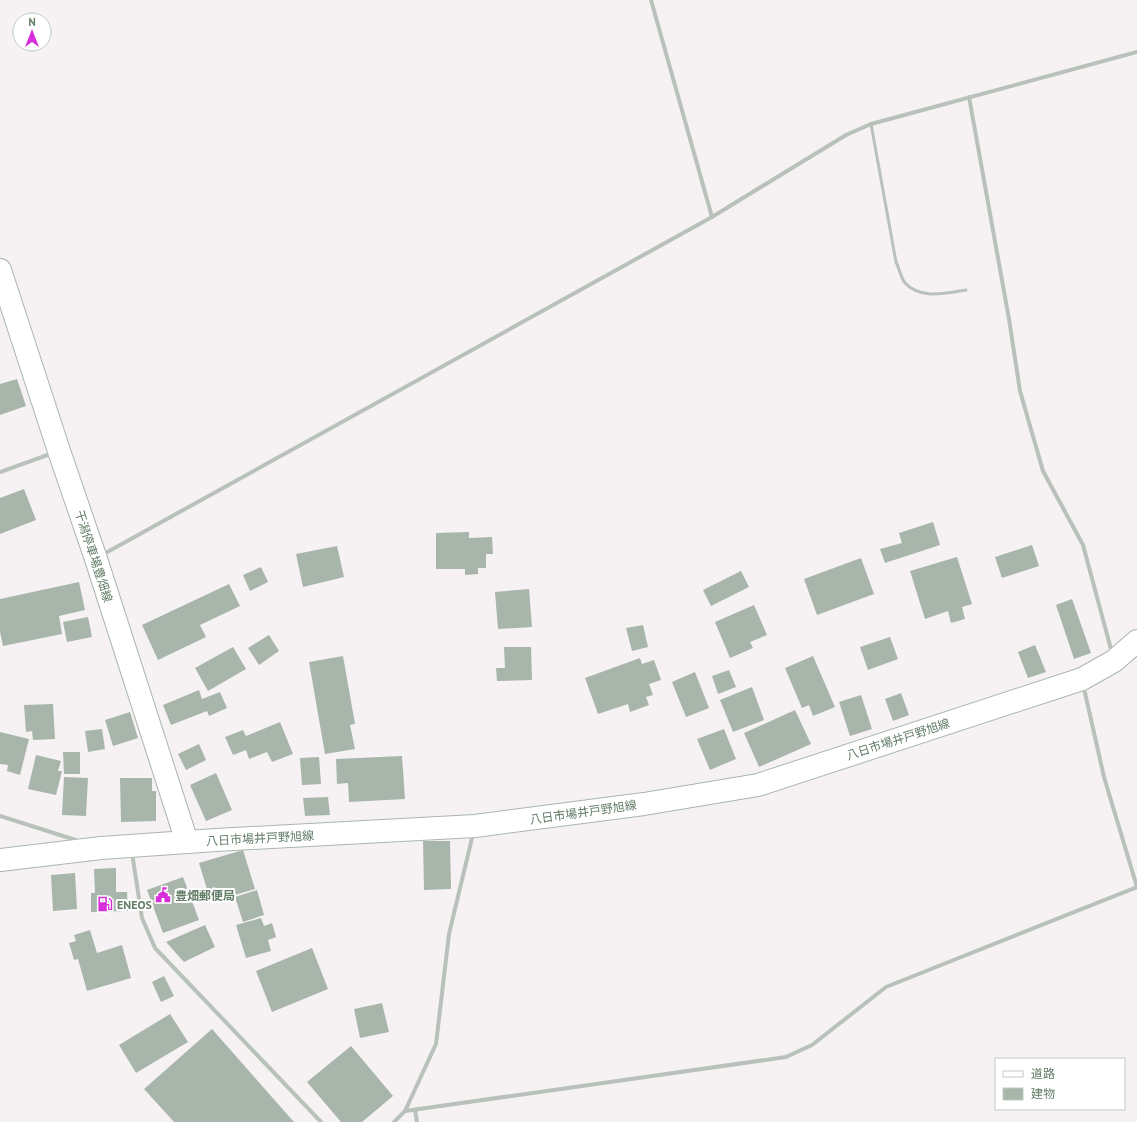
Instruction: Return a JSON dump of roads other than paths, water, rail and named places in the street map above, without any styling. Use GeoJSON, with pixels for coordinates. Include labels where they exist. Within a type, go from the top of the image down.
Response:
{"type":"FeatureCollection","features":[{"type":"Feature","properties":{"kind":"main road","name":"干潟停車場豊畑線"},"geometry":{"type":"LineString","coordinates":[[0,270],[96,559],[187,842]]}},
{"type":"Feature","properties":{"kind":"main road","name":"八日市場井戸野旭線"},"geometry":{"type":"LineString","coordinates":[[0,860],[101,848],[475,826],[644,804],[758,785],[1082,679],[1114,660],[1137,641]]}},
{"type":"Feature","properties":{"kind":"street"},"geometry":{"type":"LineString","coordinates":[[651,0],[712,217]]}},
{"type":"Feature","properties":{"kind":"street"},"geometry":{"type":"LineString","coordinates":[[96,559],[712,217],[846,135],[871,124],[1137,52]]}},
{"type":"Feature","properties":{"kind":"street"},"geometry":{"type":"LineString","coordinates":[[969,97],[1009,319],[1020,391],[1043,471],[1082,545],[1114,660]]}},
{"type":"Feature","properties":{"kind":"street"},"geometry":{"type":"LineString","coordinates":[[0,472],[59,451]]}},
{"type":"Feature","properties":{"kind":"street"},"geometry":{"type":"LineString","coordinates":[[405,1111],[786,1058],[812,1045],[886,987],[1137,887],[1104,777],[1082,679]]}},
{"type":"Feature","properties":{"kind":"street"},"geometry":{"type":"LineString","coordinates":[[0,816],[101,848]]}},
{"type":"Feature","properties":{"kind":"street"},"geometry":{"type":"LineString","coordinates":[[394,1122],[405,1111],[436,1044],[448,934],[475,826]]}},
{"type":"Feature","properties":{"kind":"street"},"geometry":{"type":"LineString","coordinates":[[131,847],[142,918],[155,948],[321,1122]]}},
{"type":"Feature","properties":{"kind":"street"},"geometry":{"type":"LineString","coordinates":[[415,1110],[417,1122]]}},
{"type":"Feature","properties":{"kind":"lane"},"geometry":{"type":"LineString","coordinates":[[871,124],[896,262],[904,282],[916,291],[932,294],[966,290]]}},
{"type":"Feature","properties":{"kind":"place","name":"豊畑郵便局"},"geometry":{"type":"Point","coordinates":[163,895]}},
{"type":"Feature","properties":{"kind":"place","name":"ENEOS"},"geometry":{"type":"Point","coordinates":[105,904]}}]}
